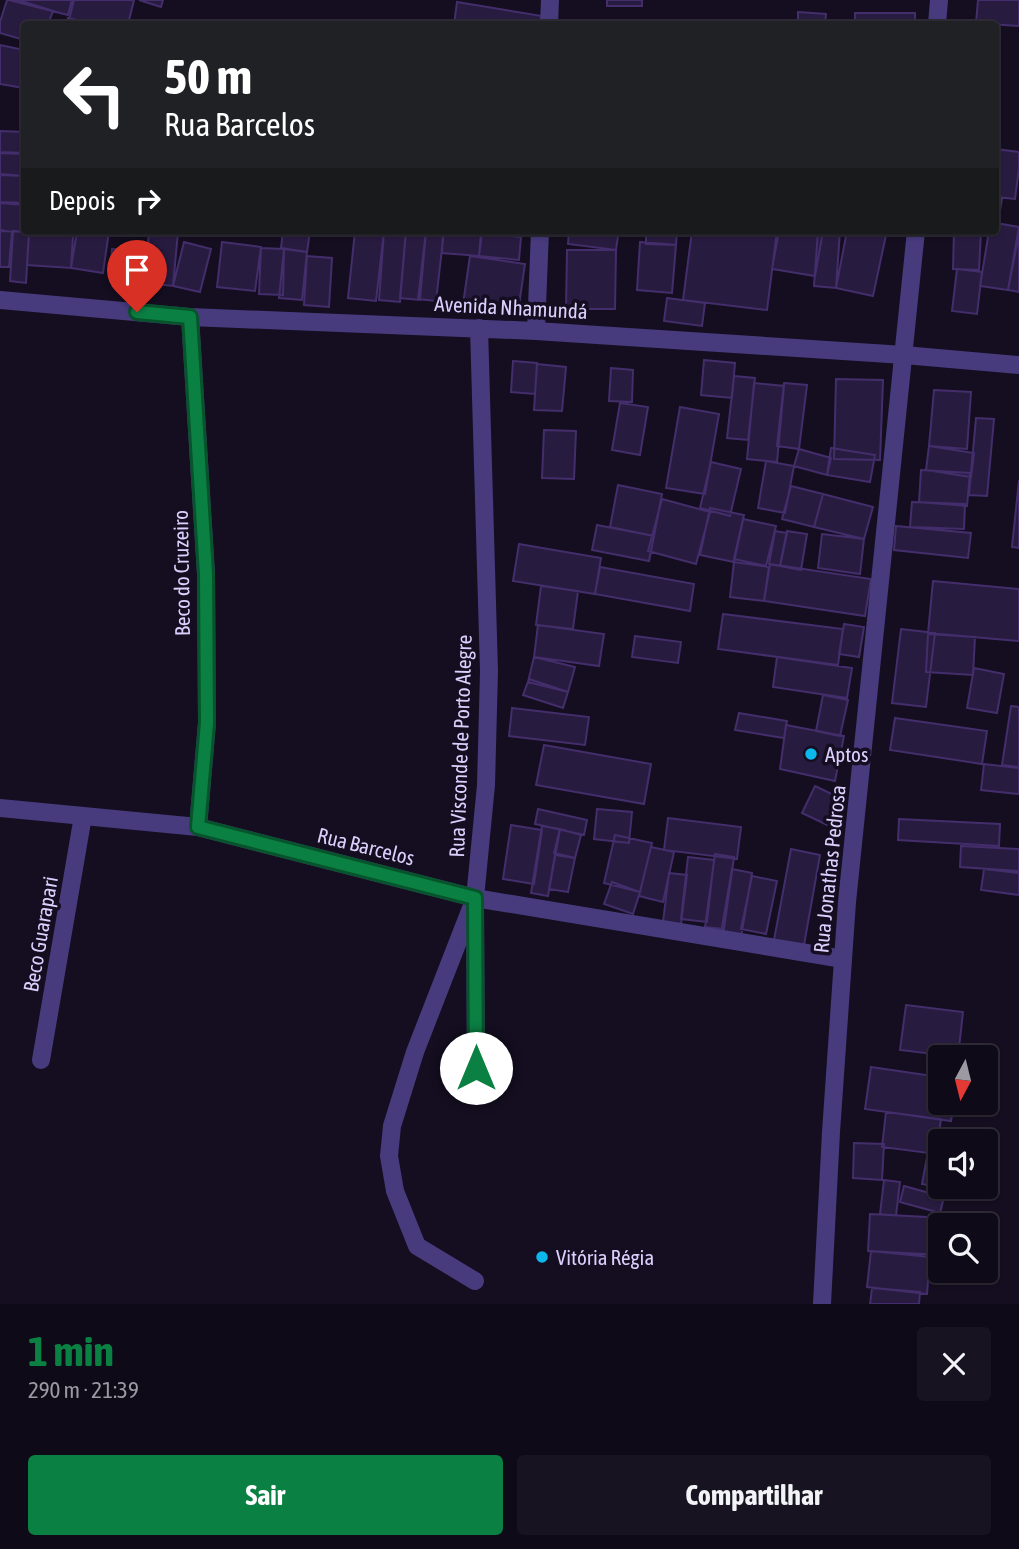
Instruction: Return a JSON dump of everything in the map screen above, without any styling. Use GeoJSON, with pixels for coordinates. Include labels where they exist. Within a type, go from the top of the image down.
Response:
{"type":"FeatureCollection","features":[{"type":"Feature","properties":{"kind":"street"},"geometry":{"type":"LineString","coordinates":[[549,21],[550,0]]}},
{"type":"Feature","properties":{"kind":"street"},"geometry":{"type":"LineString","coordinates":[[937,21],[939,0]]}},
{"type":"Feature","properties":{"kind":"street"},"geometry":{"type":"LineString","coordinates":[[536,331],[540,235]]}},
{"type":"Feature","properties":{"kind":"street","name":"Rua Jonathas Pedrosa"},"geometry":{"type":"LineString","coordinates":[[822,1304],[847,902],[916,235]]}},
{"type":"Feature","properties":{"kind":"street","name":"Avenida Nhamundá"},"geometry":{"type":"LineString","coordinates":[[0,300],[190,317],[536,331],[1019,365]]}},
{"type":"Feature","properties":{"kind":"street","name":"Beco do Cruzeiro"},"geometry":{"type":"LineString","coordinates":[[190,317],[206,574],[207,723],[198,827]]}},
{"type":"Feature","properties":{"kind":"street","name":"Rua Visconde de Porto Alegre"},"geometry":{"type":"LineString","coordinates":[[475,1281],[417,1246],[396,1191],[389,1156],[391,1126],[415,1052],[475,898],[486,785],[489,671],[479,328]]}},
{"type":"Feature","properties":{"kind":"street","name":"Rua Barcelos"},"geometry":{"type":"LineString","coordinates":[[0,808],[198,827],[475,898],[843,959]]}},
{"type":"Feature","properties":{"kind":"street","name":"Beco Guarapari"},"geometry":{"type":"LineString","coordinates":[[41,1060],[83,816]]}},
{"type":"Feature","properties":{"kind":"street"},"geometry":{"type":"LineString","coordinates":[[475,898],[476,1068]]}},
{"type":"Feature","properties":{"kind":"building"},"geometry":{"type":"Polygon","coordinates":[[[7,0],[18,0],[53,11],[49,21],[21,21],[21,39],[0,33],[0,22],[7,0]]]}},
{"type":"Feature","properties":{"kind":"building"},"geometry":{"type":"Polygon","coordinates":[[[9,0],[72,0],[68,15],[9,0]]]}},
{"type":"Feature","properties":{"kind":"building"},"geometry":{"type":"Polygon","coordinates":[[[74,0],[134,0],[129,21],[69,20],[74,0]]]}},
{"type":"Feature","properties":{"kind":"building"},"geometry":{"type":"Polygon","coordinates":[[[139,0],[163,0],[161,7],[139,0]]]}},
{"type":"Feature","properties":{"kind":"building"},"geometry":{"type":"Polygon","coordinates":[[[607,0],[642,0],[642,6],[607,6],[607,0]]]}},
{"type":"Feature","properties":{"kind":"building"},"geometry":{"type":"Polygon","coordinates":[[[978,0],[1019,0],[1019,26],[999,25],[999,21],[976,21],[978,0]]]}},
{"type":"Feature","properties":{"kind":"building"},"geometry":{"type":"Polygon","coordinates":[[[457,2],[542,16],[541,21],[454,21],[457,2]]]}},
{"type":"Feature","properties":{"kind":"building"},"geometry":{"type":"Polygon","coordinates":[[[798,12],[826,14],[825,21],[798,21],[798,12]]]}},
{"type":"Feature","properties":{"kind":"building"},"geometry":{"type":"Polygon","coordinates":[[[855,13],[915,13],[915,21],[855,21],[855,13]]]}},
{"type":"Feature","properties":{"kind":"building"},"geometry":{"type":"Polygon","coordinates":[[[0,45],[21,49],[21,88],[0,84],[0,45]]]}},
{"type":"Feature","properties":{"kind":"building"},"geometry":{"type":"Polygon","coordinates":[[[0,131],[21,132],[21,153],[0,152],[0,131]]]}},
{"type":"Feature","properties":{"kind":"building"},"geometry":{"type":"Polygon","coordinates":[[[999,149],[1019,152],[1015,199],[999,197],[999,149]]]}},
{"type":"Feature","properties":{"kind":"building"},"geometry":{"type":"Polygon","coordinates":[[[0,153],[21,154],[21,176],[0,175],[0,153]]]}},
{"type":"Feature","properties":{"kind":"building"},"geometry":{"type":"Polygon","coordinates":[[[0,174],[21,176],[21,205],[0,203],[0,174]]]}},
{"type":"Feature","properties":{"kind":"building"},"geometry":{"type":"Polygon","coordinates":[[[0,202],[21,203],[21,232],[0,231],[0,202]]]}},
{"type":"Feature","properties":{"kind":"building"},"geometry":{"type":"Polygon","coordinates":[[[999,224],[1019,227],[1008,290],[980,286],[988,235],[999,235],[999,224]]]}},
{"type":"Feature","properties":{"kind":"building"},"geometry":{"type":"Polygon","coordinates":[[[0,230],[12,232],[9,267],[0,267],[0,230]]]}},
{"type":"Feature","properties":{"kind":"building"},"geometry":{"type":"Polygon","coordinates":[[[13,231],[21,232],[21,235],[29,235],[26,283],[10,281],[13,231]]]}},
{"type":"Feature","properties":{"kind":"building"},"geometry":{"type":"Polygon","coordinates":[[[1019,234],[1019,292],[1008,290],[1019,234]]]}},
{"type":"Feature","properties":{"kind":"building"},"geometry":{"type":"Polygon","coordinates":[[[29,235],[73,236],[71,268],[27,265],[29,235]]]}},
{"type":"Feature","properties":{"kind":"building"},"geometry":{"type":"Polygon","coordinates":[[[76,235],[108,235],[103,273],[71,268],[76,235]]]}},
{"type":"Feature","properties":{"kind":"building"},"geometry":{"type":"Polygon","coordinates":[[[149,235],[178,235],[173,286],[145,283],[149,235]]]}},
{"type":"Feature","properties":{"kind":"building"},"geometry":{"type":"Polygon","coordinates":[[[283,235],[309,235],[307,252],[281,248],[283,235]]]}},
{"type":"Feature","properties":{"kind":"building"},"geometry":{"type":"Polygon","coordinates":[[[355,235],[384,235],[376,301],[348,298],[355,235]]]}},
{"type":"Feature","properties":{"kind":"building"},"geometry":{"type":"Polygon","coordinates":[[[384,235],[406,235],[400,302],[379,300],[384,235]]]}},
{"type":"Feature","properties":{"kind":"building"},"geometry":{"type":"Polygon","coordinates":[[[406,235],[426,235],[420,300],[400,298],[406,235]]]}},
{"type":"Feature","properties":{"kind":"building"},"geometry":{"type":"Polygon","coordinates":[[[426,235],[444,235],[436,301],[418,299],[426,235]]]}},
{"type":"Feature","properties":{"kind":"building"},"geometry":{"type":"Polygon","coordinates":[[[443,235],[481,235],[479,256],[442,253],[443,235]]]}},
{"type":"Feature","properties":{"kind":"building"},"geometry":{"type":"Polygon","coordinates":[[[482,235],[521,237],[519,260],[479,256],[482,235]]]}},
{"type":"Feature","properties":{"kind":"building"},"geometry":{"type":"Polygon","coordinates":[[[569,235],[618,236],[616,250],[568,244],[569,235]]]}},
{"type":"Feature","properties":{"kind":"building"},"geometry":{"type":"Polygon","coordinates":[[[646,235],[677,235],[676,245],[646,244],[646,235]]]}},
{"type":"Feature","properties":{"kind":"building"},"geometry":{"type":"Polygon","coordinates":[[[691,235],[776,235],[767,310],[683,300],[691,235]]]}},
{"type":"Feature","properties":{"kind":"building"},"geometry":{"type":"Polygon","coordinates":[[[778,235],[822,235],[815,276],[772,269],[778,235]]]}},
{"type":"Feature","properties":{"kind":"building"},"geometry":{"type":"Polygon","coordinates":[[[818,235],[840,235],[836,288],[814,286],[818,235]]]}},
{"type":"Feature","properties":{"kind":"building"},"geometry":{"type":"Polygon","coordinates":[[[846,235],[886,235],[873,296],[836,288],[846,235]]]}},
{"type":"Feature","properties":{"kind":"building"},"geometry":{"type":"Polygon","coordinates":[[[954,235],[981,235],[979,270],[953,269],[954,235]]]}},
{"type":"Feature","properties":{"kind":"building"},"geometry":{"type":"Polygon","coordinates":[[[184,242],[211,249],[200,292],[173,286],[184,242]]]}},
{"type":"Feature","properties":{"kind":"building"},"geometry":{"type":"Polygon","coordinates":[[[222,242],[261,247],[255,291],[217,287],[222,242]]]}},
{"type":"Feature","properties":{"kind":"building"},"geometry":{"type":"Polygon","coordinates":[[[640,242],[676,245],[672,293],[637,290],[640,242]]]}},
{"type":"Feature","properties":{"kind":"building"},"geometry":{"type":"Polygon","coordinates":[[[261,248],[284,249],[283,295],[259,294],[261,248]]]}},
{"type":"Feature","properties":{"kind":"building"},"geometry":{"type":"Polygon","coordinates":[[[112,249],[147,251],[145,283],[110,281],[112,249]]]}},
{"type":"Feature","properties":{"kind":"building"},"geometry":{"type":"Polygon","coordinates":[[[284,249],[307,252],[302,300],[279,298],[284,249]]]}},
{"type":"Feature","properties":{"kind":"building"},"geometry":{"type":"Polygon","coordinates":[[[567,250],[616,250],[615,309],[566,309],[567,250]]]}},
{"type":"Feature","properties":{"kind":"building"},"geometry":{"type":"Polygon","coordinates":[[[307,256],[332,258],[329,307],[304,305],[307,256]]]}},
{"type":"Feature","properties":{"kind":"building"},"geometry":{"type":"Polygon","coordinates":[[[470,256],[525,264],[518,312],[463,304],[470,256]]]}},
{"type":"Feature","properties":{"kind":"building"},"geometry":{"type":"Polygon","coordinates":[[[957,269],[982,272],[977,314],[952,311],[957,269]]]}},
{"type":"Feature","properties":{"kind":"building"},"geometry":{"type":"Polygon","coordinates":[[[667,298],[705,303],[702,326],[664,321],[667,298]]]}},
{"type":"Feature","properties":{"kind":"building"},"geometry":{"type":"Polygon","coordinates":[[[704,360],[735,363],[732,398],[701,395],[704,360]]]}},
{"type":"Feature","properties":{"kind":"building"},"geometry":{"type":"Polygon","coordinates":[[[513,361],[537,363],[535,394],[511,392],[513,361]]]}},
{"type":"Feature","properties":{"kind":"building"},"geometry":{"type":"Polygon","coordinates":[[[537,364],[566,367],[562,411],[534,410],[537,364]]]}},
{"type":"Feature","properties":{"kind":"building"},"geometry":{"type":"Polygon","coordinates":[[[611,368],[633,370],[632,402],[609,401],[611,368]]]}},
{"type":"Feature","properties":{"kind":"building"},"geometry":{"type":"Polygon","coordinates":[[[734,376],[755,378],[748,440],[727,438],[734,376]]]}},
{"type":"Feature","properties":{"kind":"building"},"geometry":{"type":"Polygon","coordinates":[[[836,379],[883,380],[880,460],[834,459],[836,379]]]}},
{"type":"Feature","properties":{"kind":"building"},"geometry":{"type":"Polygon","coordinates":[[[754,383],[784,386],[777,462],[747,459],[754,383]]]}},
{"type":"Feature","properties":{"kind":"building"},"geometry":{"type":"Polygon","coordinates":[[[784,383],[807,385],[799,449],[777,446],[784,383]]]}},
{"type":"Feature","properties":{"kind":"building"},"geometry":{"type":"Polygon","coordinates":[[[934,390],[971,392],[967,449],[929,446],[934,390]]]}},
{"type":"Feature","properties":{"kind":"building"},"geometry":{"type":"Polygon","coordinates":[[[620,403],[648,407],[640,455],[612,450],[620,403]]]}},
{"type":"Feature","properties":{"kind":"building"},"geometry":{"type":"Polygon","coordinates":[[[680,407],[719,414],[705,494],[666,488],[680,407]]]}},
{"type":"Feature","properties":{"kind":"building"},"geometry":{"type":"Polygon","coordinates":[[[976,418],[994,419],[987,496],[969,495],[976,418]]]}},
{"type":"Feature","properties":{"kind":"building"},"geometry":{"type":"Polygon","coordinates":[[[544,430],[576,431],[574,479],[542,478],[544,430]]]}},
{"type":"Feature","properties":{"kind":"building"},"geometry":{"type":"Polygon","coordinates":[[[929,446],[974,453],[971,477],[926,470],[929,446]]]}},
{"type":"Feature","properties":{"kind":"building"},"geometry":{"type":"Polygon","coordinates":[[[831,448],[875,455],[870,482],[827,475],[831,448]]]}},
{"type":"Feature","properties":{"kind":"building"},"geometry":{"type":"Polygon","coordinates":[[[799,449],[831,458],[827,475],[794,466],[799,449]]]}},
{"type":"Feature","properties":{"kind":"building"},"geometry":{"type":"Polygon","coordinates":[[[766,461],[794,466],[785,513],[758,508],[766,461]]]}},
{"type":"Feature","properties":{"kind":"building"},"geometry":{"type":"Polygon","coordinates":[[[711,462],[741,469],[730,516],[700,508],[711,462]]]}},
{"type":"Feature","properties":{"kind":"building"},"geometry":{"type":"Polygon","coordinates":[[[921,470],[970,473],[967,506],[919,502],[921,470]]]}},
{"type":"Feature","properties":{"kind":"building"},"geometry":{"type":"Polygon","coordinates":[[[1019,480],[1019,548],[1012,547],[1019,480]]]}},
{"type":"Feature","properties":{"kind":"building"},"geometry":{"type":"Polygon","coordinates":[[[618,485],[662,494],[654,536],[610,527],[618,485]]]}},
{"type":"Feature","properties":{"kind":"building"},"geometry":{"type":"Polygon","coordinates":[[[791,486],[823,494],[814,527],[782,519],[791,486]]]}},
{"type":"Feature","properties":{"kind":"building"},"geometry":{"type":"Polygon","coordinates":[[[823,494],[873,507],[864,539],[814,527],[823,494]]]}},
{"type":"Feature","properties":{"kind":"building"},"geometry":{"type":"Polygon","coordinates":[[[662,499],[710,512],[696,564],[648,551],[662,499]]]}},
{"type":"Feature","properties":{"kind":"building"},"geometry":{"type":"Polygon","coordinates":[[[912,502],[965,504],[964,529],[910,527],[912,502]]]}},
{"type":"Feature","properties":{"kind":"building"},"geometry":{"type":"Polygon","coordinates":[[[710,508],[744,515],[734,562],[700,555],[710,508]]]}},
{"type":"Feature","properties":{"kind":"building"},"geometry":{"type":"Polygon","coordinates":[[[743,519],[776,526],[766,566],[734,559],[743,519]]]}},
{"type":"Feature","properties":{"kind":"building"},"geometry":{"type":"Polygon","coordinates":[[[597,525],[654,536],[649,561],[592,550],[597,525]]]}},
{"type":"Feature","properties":{"kind":"building"},"geometry":{"type":"Polygon","coordinates":[[[896,526],[971,533],[968,558],[894,550],[896,526]]]}},
{"type":"Feature","properties":{"kind":"building"},"geometry":{"type":"Polygon","coordinates":[[[775,531],[787,533],[780,566],[769,564],[775,531]]]}},
{"type":"Feature","properties":{"kind":"building"},"geometry":{"type":"Polygon","coordinates":[[[787,531],[807,534],[801,570],[780,566],[787,531]]]}},
{"type":"Feature","properties":{"kind":"building"},"geometry":{"type":"Polygon","coordinates":[[[822,534],[864,539],[860,574],[818,568],[822,534]]]}},
{"type":"Feature","properties":{"kind":"building"},"geometry":{"type":"Polygon","coordinates":[[[519,544],[601,558],[595,594],[513,581],[519,544]]]}},
{"type":"Feature","properties":{"kind":"building"},"geometry":{"type":"Polygon","coordinates":[[[734,562],[769,567],[764,601],[730,597],[734,562]]]}},
{"type":"Feature","properties":{"kind":"building"},"geometry":{"type":"Polygon","coordinates":[[[770,564],[871,579],[865,616],[764,601],[770,564]]]}},
{"type":"Feature","properties":{"kind":"building"},"geometry":{"type":"Polygon","coordinates":[[[600,567],[694,584],[690,611],[595,594],[600,567]]]}},
{"type":"Feature","properties":{"kind":"building"},"geometry":{"type":"Polygon","coordinates":[[[933,581],[1019,589],[1019,641],[928,633],[933,581]]]}},
{"type":"Feature","properties":{"kind":"building"},"geometry":{"type":"Polygon","coordinates":[[[541,586],[578,591],[573,629],[536,625],[541,586]]]}},
{"type":"Feature","properties":{"kind":"building"},"geometry":{"type":"Polygon","coordinates":[[[723,614],[843,629],[838,665],[718,649],[723,614]]]}},
{"type":"Feature","properties":{"kind":"building"},"geometry":{"type":"Polygon","coordinates":[[[844,624],[864,627],[859,657],[839,654],[844,624]]]}},
{"type":"Feature","properties":{"kind":"building"},"geometry":{"type":"Polygon","coordinates":[[[538,625],[604,634],[599,666],[534,657],[538,625]]]}},
{"type":"Feature","properties":{"kind":"building"},"geometry":{"type":"Polygon","coordinates":[[[901,629],[935,633],[926,707],[892,703],[901,629]]]}},
{"type":"Feature","properties":{"kind":"building"},"geometry":{"type":"Polygon","coordinates":[[[928,634],[975,637],[973,675],[926,672],[928,634]]]}},
{"type":"Feature","properties":{"kind":"building"},"geometry":{"type":"Polygon","coordinates":[[[635,636],[681,642],[678,663],[632,657],[635,636]]]}},
{"type":"Feature","properties":{"kind":"building"},"geometry":{"type":"Polygon","coordinates":[[[534,657],[575,667],[568,692],[528,682],[534,657]]]}},
{"type":"Feature","properties":{"kind":"building"},"geometry":{"type":"Polygon","coordinates":[[[777,657],[852,668],[847,698],[773,687],[777,657]]]}},
{"type":"Feature","properties":{"kind":"building"},"geometry":{"type":"Polygon","coordinates":[[[974,668],[1004,674],[997,713],[967,708],[974,668]]]}},
{"type":"Feature","properties":{"kind":"building"},"geometry":{"type":"Polygon","coordinates":[[[529,679],[568,692],[563,708],[523,695],[529,679]]]}},
{"type":"Feature","properties":{"kind":"building"},"geometry":{"type":"Polygon","coordinates":[[[823,695],[848,700],[840,736],[816,731],[823,695]]]}},
{"type":"Feature","properties":{"kind":"building"},"geometry":{"type":"Polygon","coordinates":[[[1011,706],[1019,707],[1019,767],[1002,765],[1011,706]]]}},
{"type":"Feature","properties":{"kind":"building"},"geometry":{"type":"Polygon","coordinates":[[[512,708],[589,717],[585,745],[509,736],[512,708]]]}},
{"type":"Feature","properties":{"kind":"building"},"geometry":{"type":"Polygon","coordinates":[[[739,713],[787,721],[784,738],[735,730],[739,713]]]}},
{"type":"Feature","properties":{"kind":"building"},"geometry":{"type":"Polygon","coordinates":[[[895,718],[987,731],[982,764],[890,750],[895,718]]]}},
{"type":"Feature","properties":{"kind":"building","name":"Aptos"},"geometry":{"type":"Polygon","coordinates":[[[786,725],[844,736],[835,781],[780,769],[786,725]]]}},
{"type":"Feature","properties":{"kind":"building"},"geometry":{"type":"Polygon","coordinates":[[[544,745],[651,764],[644,804],[536,785],[544,745]]]}},
{"type":"Feature","properties":{"kind":"building"},"geometry":{"type":"Polygon","coordinates":[[[984,764],[1019,768],[1019,794],[981,790],[984,764]]]}},
{"type":"Feature","properties":{"kind":"building"},"geometry":{"type":"Polygon","coordinates":[[[815,786],[840,798],[827,825],[802,813],[815,786]]]}},
{"type":"Feature","properties":{"kind":"building"},"geometry":{"type":"Polygon","coordinates":[[[538,809],[587,820],[584,835],[535,824],[538,809]]]}},
{"type":"Feature","properties":{"kind":"building"},"geometry":{"type":"Polygon","coordinates":[[[597,809],[632,812],[629,843],[594,839],[597,809]]]}},
{"type":"Feature","properties":{"kind":"building"},"geometry":{"type":"Polygon","coordinates":[[[668,818],[741,827],[737,859],[664,850],[668,818]]]}},
{"type":"Feature","properties":{"kind":"building"},"geometry":{"type":"Polygon","coordinates":[[[899,819],[1000,824],[999,846],[898,840],[899,819]]]}},
{"type":"Feature","properties":{"kind":"building"},"geometry":{"type":"Polygon","coordinates":[[[511,825],[542,830],[534,884],[503,879],[511,825]]]}},
{"type":"Feature","properties":{"kind":"building"},"geometry":{"type":"Polygon","coordinates":[[[542,826],[560,829],[548,896],[531,893],[542,826]]]}},
{"type":"Feature","properties":{"kind":"building"},"geometry":{"type":"Polygon","coordinates":[[[560,829],[581,835],[575,858],[554,853],[560,829]]]}},
{"type":"Feature","properties":{"kind":"building"},"geometry":{"type":"Polygon","coordinates":[[[615,835],[652,843],[640,892],[604,883],[615,835]]]}},
{"type":"Feature","properties":{"kind":"building"},"geometry":{"type":"Polygon","coordinates":[[[961,846],[1019,849],[1019,871],[960,867],[961,846]]]}},
{"type":"Feature","properties":{"kind":"building"},"geometry":{"type":"Polygon","coordinates":[[[651,847],[674,852],[663,902],[639,896],[651,847]]]}},
{"type":"Feature","properties":{"kind":"building"},"geometry":{"type":"Polygon","coordinates":[[[791,849],[820,855],[804,945],[774,940],[791,849]]]}},
{"type":"Feature","properties":{"kind":"building"},"geometry":{"type":"Polygon","coordinates":[[[715,854],[734,857],[724,929],[705,927],[715,854]]]}},
{"type":"Feature","properties":{"kind":"building"},"geometry":{"type":"Polygon","coordinates":[[[555,855],[575,858],[568,892],[549,889],[555,855]]]}},
{"type":"Feature","properties":{"kind":"building"},"geometry":{"type":"Polygon","coordinates":[[[688,857],[714,860],[707,922],[681,919],[688,857]]]}},
{"type":"Feature","properties":{"kind":"building"},"geometry":{"type":"Polygon","coordinates":[[[732,869],[752,873],[741,937],[721,933],[732,869]]]}},
{"type":"Feature","properties":{"kind":"building"},"geometry":{"type":"Polygon","coordinates":[[[984,869],[1019,873],[1019,895],[981,890],[984,869]]]}},
{"type":"Feature","properties":{"kind":"building"},"geometry":{"type":"Polygon","coordinates":[[[669,873],[687,875],[681,924],[663,922],[669,873]]]}},
{"type":"Feature","properties":{"kind":"building"},"geometry":{"type":"Polygon","coordinates":[[[752,876],[777,881],[766,934],[741,929],[752,876]]]}},
{"type":"Feature","properties":{"kind":"building"},"geometry":{"type":"Polygon","coordinates":[[[612,882],[640,892],[633,914],[604,904],[612,882]]]}},
{"type":"Feature","properties":{"kind":"building"},"geometry":{"type":"Polygon","coordinates":[[[906,1005],[963,1012],[959,1045],[928,1045],[928,1053],[900,1050],[906,1005]]]}},
{"type":"Feature","properties":{"kind":"building"},"geometry":{"type":"Polygon","coordinates":[[[871,1067],[928,1075],[928,1115],[952,1115],[951,1121],[865,1109],[871,1067]]]}},
{"type":"Feature","properties":{"kind":"building"},"geometry":{"type":"Polygon","coordinates":[[[886,1112],[941,1119],[940,1129],[928,1129],[928,1153],[882,1147],[886,1112]]]}},
{"type":"Feature","properties":{"kind":"building"},"geometry":{"type":"Polygon","coordinates":[[[854,1143],[884,1144],[882,1180],[853,1178],[854,1143]]]}},
{"type":"Feature","properties":{"kind":"building"},"geometry":{"type":"Polygon","coordinates":[[[928,1152],[928,1185],[922,1184],[928,1152]]]}},
{"type":"Feature","properties":{"kind":"building"},"geometry":{"type":"Polygon","coordinates":[[[884,1180],[900,1182],[896,1216],[880,1214],[884,1180]]]}},
{"type":"Feature","properties":{"kind":"building"},"geometry":{"type":"Polygon","coordinates":[[[904,1186],[928,1193],[928,1199],[944,1199],[940,1213],[900,1202],[904,1186]]]}},
{"type":"Feature","properties":{"kind":"building"},"geometry":{"type":"Polygon","coordinates":[[[870,1214],[928,1217],[928,1254],[868,1251],[870,1214]]]}},
{"type":"Feature","properties":{"kind":"building"},"geometry":{"type":"Polygon","coordinates":[[[871,1251],[928,1257],[927,1294],[867,1287],[871,1251]]]}},
{"type":"Feature","properties":{"kind":"building"},"geometry":{"type":"Polygon","coordinates":[[[872,1288],[920,1292],[919,1304],[870,1304],[872,1288]]]}},
{"type":"Feature","properties":{"kind":"place","name":"Aptos"},"geometry":{"type":"Point","coordinates":[811,754]}},
{"type":"Feature","properties":{"kind":"place","name":"Vitória Régia"},"geometry":{"type":"Point","coordinates":[542,1257]}},
{"type":"Feature","properties":{"kind":"route"},"geometry":{"type":"LineString","coordinates":[[137,312],[190,317],[206,574],[207,723],[198,827],[475,898],[476,1068]]}}]}
